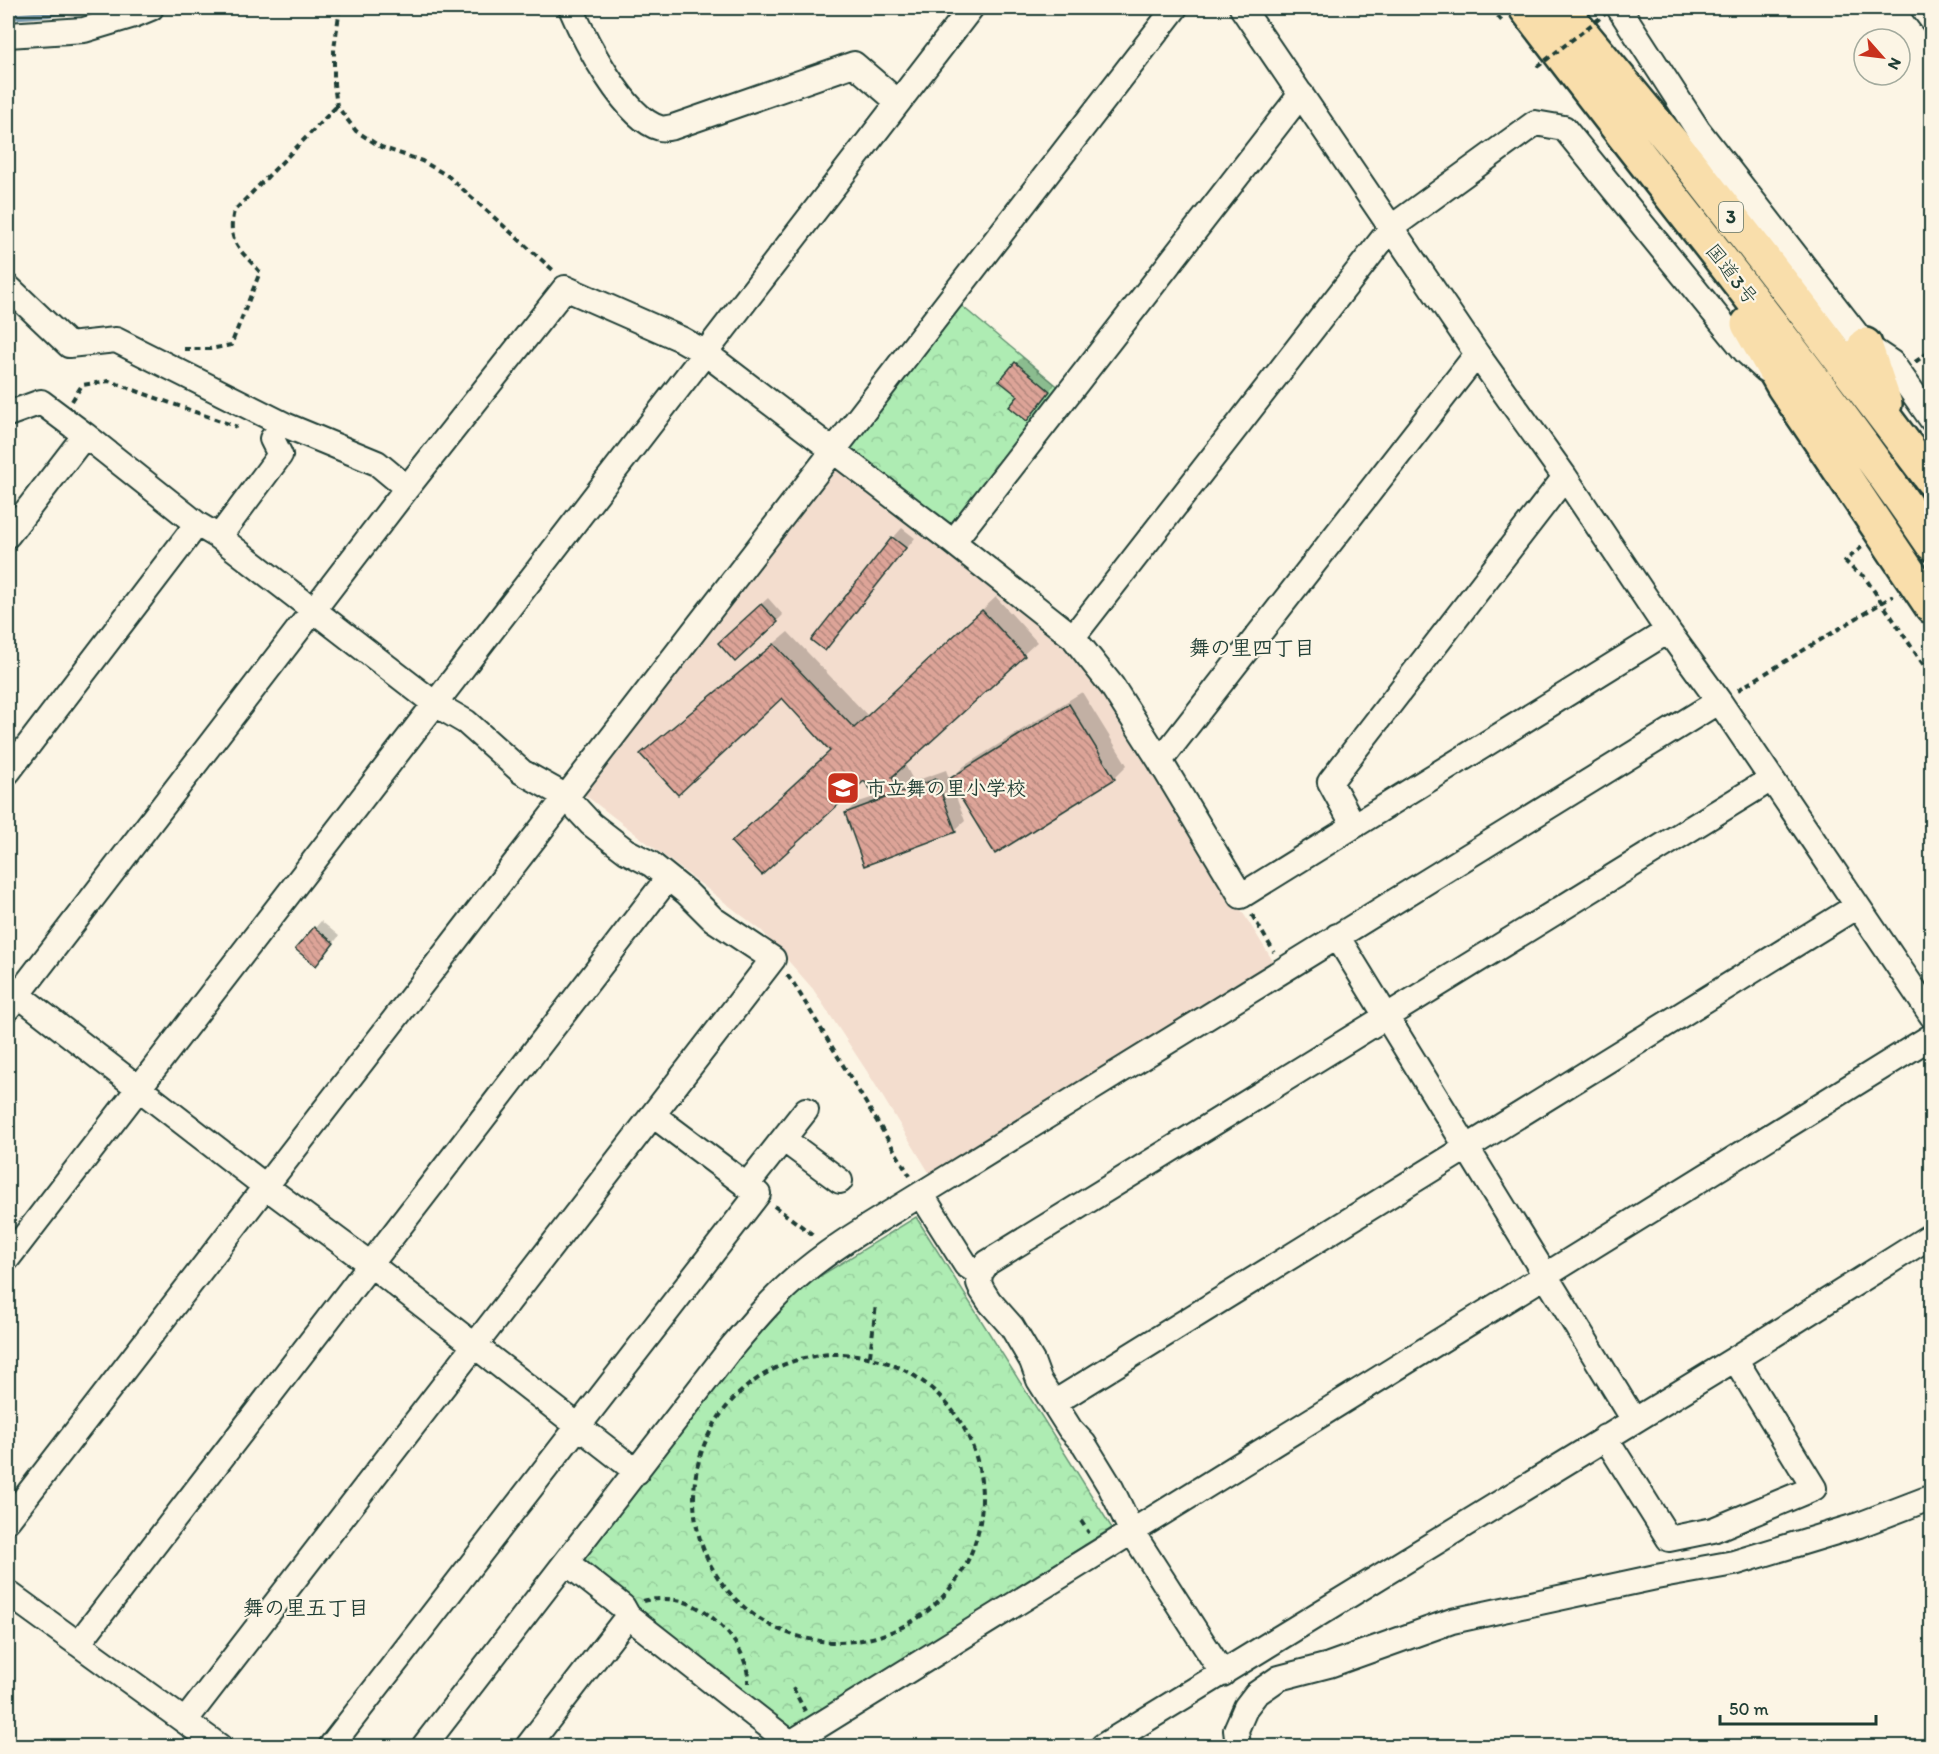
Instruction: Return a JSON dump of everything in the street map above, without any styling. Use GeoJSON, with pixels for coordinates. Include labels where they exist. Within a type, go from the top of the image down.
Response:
{"type":"FeatureCollection","features":[{"type":"Feature","properties":{"kind":"highway","name":"国道3号"},"geometry":{"type":"LineString","coordinates":[[1526,8],[1599,105],[1735,276],[1932,544]]}},
{"type":"Feature","properties":{"kind":"highway","name":"国道3号"},"geometry":{"type":"LineString","coordinates":[[1561,8],[1689,163],[1932,480]]}},
{"type":"Feature","properties":{"kind":"highway"},"geometry":{"type":"LineString","coordinates":[[1735,276],[1748,323],[1784,387],[1932,607]]}},
{"type":"Feature","properties":{"kind":"highway"},"geometry":{"type":"LineString","coordinates":[[1865,345],[1894,431]]}},
{"type":"Feature","properties":{"kind":"street"},"geometry":{"type":"LineString","coordinates":[[8,35],[84,30],[151,8]]}},
{"type":"Feature","properties":{"kind":"street"},"geometry":{"type":"LineString","coordinates":[[571,8],[607,76],[625,101],[647,121],[660,129],[673,127],[854,64],[898,102]]}},
{"type":"Feature","properties":{"kind":"street"},"geometry":{"type":"LineString","coordinates":[[8,1258],[971,8]]}},
{"type":"Feature","properties":{"kind":"street"},"geometry":{"type":"LineString","coordinates":[[8,1520],[1175,8]]}},
{"type":"Feature","properties":{"kind":"street"},"geometry":{"type":"LineString","coordinates":[[1242,8],[1477,354],[1565,477],[1668,631],[1719,701],[1932,1016]]}},
{"type":"Feature","properties":{"kind":"street"},"geometry":{"type":"LineString","coordinates":[[1619,8],[1698,130],[1865,345],[1892,363],[1932,420]]}},
{"type":"Feature","properties":{"kind":"street"},"geometry":{"type":"LineString","coordinates":[[1923,8],[1932,20]]}},
{"type":"Feature","properties":{"kind":"street"},"geometry":{"type":"LineString","coordinates":[[953,543],[1301,94]]}},
{"type":"Feature","properties":{"kind":"street"},"geometry":{"type":"LineString","coordinates":[[1073,638],[1392,227],[1535,123],[1564,128],[1745,351],[1784,387]]}},
{"type":"Feature","properties":{"kind":"street"},"geometry":{"type":"LineString","coordinates":[[8,287],[69,345],[116,340],[285,425],[377,463],[407,488]]}},
{"type":"Feature","properties":{"kind":"street"},"geometry":{"type":"LineString","coordinates":[[637,1472],[139,1087],[11,997],[564,288],[681,339],[704,352],[1073,638],[1112,686],[1241,896],[1668,631]]}},
{"type":"Feature","properties":{"kind":"street"},"geometry":{"type":"LineString","coordinates":[[1160,761],[1477,354]]}},
{"type":"Feature","properties":{"kind":"street"},"geometry":{"type":"LineString","coordinates":[[8,414],[41,402],[62,416],[198,524],[219,537],[435,704],[466,723],[522,772],[565,796],[591,824],[626,851],[651,864],[687,893],[713,919],[773,959],[185,1721]]}},
{"type":"Feature","properties":{"kind":"street"},"geometry":{"type":"LineString","coordinates":[[8,536],[85,435]]}},
{"type":"Feature","properties":{"kind":"street"},"geometry":{"type":"LineString","coordinates":[[219,537],[280,455],[272,439]]}},
{"type":"Feature","properties":{"kind":"street"},"geometry":{"type":"LineString","coordinates":[[1354,826],[1330,782],[1565,477]]}},
{"type":"Feature","properties":{"kind":"street"},"geometry":{"type":"LineString","coordinates":[[8,772],[198,524]]}},
{"type":"Feature","properties":{"kind":"street"},"geometry":{"type":"LineString","coordinates":[[424,1746],[731,1348],[763,1310],[794,1279],[834,1250],[921,1194],[1719,701]]}},
{"type":"Feature","properties":{"kind":"street"},"geometry":{"type":"LineString","coordinates":[[1223,1674],[1132,1532],[1111,1488],[1084,1444],[1070,1429],[1039,1380],[1032,1361],[1012,1327],[982,1290],[979,1283],[980,1274],[987,1263],[1771,779]]}},
{"type":"Feature","properties":{"kind":"street"},"geometry":{"type":"LineString","coordinates":[[78,1644],[668,878]]}},
{"type":"Feature","properties":{"kind":"street"},"geometry":{"type":"LineString","coordinates":[[1054,1403],[1857,906]]}},
{"type":"Feature","properties":{"kind":"street"},"geometry":{"type":"LineString","coordinates":[[1337,936],[1634,1420]]}},
{"type":"Feature","properties":{"kind":"street"},"geometry":{"type":"LineString","coordinates":[[567,1563],[623,1607],[628,1616],[791,1745],[1078,1564],[1932,1036]]}},
{"type":"Feature","properties":{"kind":"street"},"geometry":{"type":"LineString","coordinates":[[331,1746],[579,1426],[752,1190],[783,1139],[806,1110]]}},
{"type":"Feature","properties":{"kind":"street"},"geometry":{"type":"LineString","coordinates":[[653,1115],[752,1190]]}},
{"type":"Feature","properties":{"kind":"street"},"geometry":{"type":"LineString","coordinates":[[783,1139],[840,1181]]}},
{"type":"Feature","properties":{"kind":"street"},"geometry":{"type":"LineString","coordinates":[[921,1194],[966,1265],[980,1274]]}},
{"type":"Feature","properties":{"kind":"street"},"geometry":{"type":"LineString","coordinates":[[1112,1744],[1932,1235]]}},
{"type":"Feature","properties":{"kind":"street"},"geometry":{"type":"LineString","coordinates":[[1605,1437],[1669,1539],[1713,1530],[1814,1488],[1735,1359]]}},
{"type":"Feature","properties":{"kind":"street"},"geometry":{"type":"LineString","coordinates":[[1238,1746],[1236,1730],[1246,1707],[1256,1694],[1280,1678],[1329,1665],[1452,1621],[1656,1577],[1734,1563],[1859,1525],[1932,1497]]}},
{"type":"Feature","properties":{"kind":"street"},"geometry":{"type":"LineString","coordinates":[[8,1593],[219,1746]]}},
{"type":"Feature","properties":{"kind":"street"},"geometry":{"type":"LineString","coordinates":[[528,1746],[628,1616]]}},
{"type":"Feature","properties":{"kind":"path"},"geometry":{"type":"LineString","coordinates":[[340,8],[334,49],[334,84],[337,106],[356,131],[381,147],[422,161],[448,177],[527,246]]}},
{"type":"Feature","properties":{"kind":"path"},"geometry":{"type":"LineString","coordinates":[[1537,67],[1613,8]]}},
{"type":"Feature","properties":{"kind":"path"},"geometry":{"type":"LineString","coordinates":[[175,349],[210,349],[231,345],[260,272],[232,240],[231,223],[234,211],[337,106]]}},
{"type":"Feature","properties":{"kind":"path"},"geometry":{"type":"LineString","coordinates":[[1912,363],[1932,350]]}},
{"type":"Feature","properties":{"kind":"path"},"geometry":{"type":"LineString","coordinates":[[62,416],[82,385],[109,381],[185,410],[272,439]]}},
{"type":"Feature","properties":{"kind":"path"},"geometry":{"type":"LineString","coordinates":[[1865,544],[1845,561],[1855,572],[1864,576],[1924,667],[1932,664]]}},
{"type":"Feature","properties":{"kind":"path"},"geometry":{"type":"LineString","coordinates":[[1719,701],[1893,596]]}},
{"type":"Feature","properties":{"kind":"path"},"geometry":{"type":"LineString","coordinates":[[1241,896],[1285,971]]}},
{"type":"Feature","properties":{"kind":"path"},"geometry":{"type":"LineString","coordinates":[[773,959],[794,984],[921,1194]]}},
{"type":"Feature","properties":{"kind":"path"},"geometry":{"type":"LineString","coordinates":[[752,1190],[834,1250]]}},
{"type":"Feature","properties":{"kind":"path"},"geometry":{"type":"LineString","coordinates":[[870,1356],[876,1304]]}},
{"type":"Feature","properties":{"kind":"path"},"geometry":{"type":"LineString","coordinates":[[831,1354],[870,1356],[900,1367],[919,1378],[943,1399],[962,1422],[970,1437],[980,1473],[983,1495],[978,1535],[972,1554],[950,1590],[933,1609],[891,1636],[849,1643],[826,1643],[798,1638],[766,1624],[749,1612],[733,1598],[715,1573],[705,1554],[696,1527],[694,1491],[700,1459],[717,1421],[750,1382],[791,1362],[812,1356],[831,1354]]}},
{"type":"Feature","properties":{"kind":"path"},"geometry":{"type":"LineString","coordinates":[[628,1616],[635,1605],[655,1599],[685,1602],[711,1616],[731,1636],[744,1659],[749,1680],[742,1704]]}},
{"type":"Feature","properties":{"kind":"shaded area"},"geometry":{"type":"Polygon","coordinates":[[[840,466],[1056,635],[1079,659],[1117,711],[1273,961],[930,1174],[813,989],[762,931],[585,795],[585,789],[830,468],[840,466]]]}},
{"type":"Feature","properties":{"kind":"green space"},"geometry":{"type":"Polygon","coordinates":[[[957,302],[1061,389],[955,525],[947,526],[851,451],[851,442],[957,302]]]}},
{"type":"Feature","properties":{"kind":"green space"},"geometry":{"type":"Polygon","coordinates":[[[916,1217],[1112,1528],[794,1729],[635,1611],[580,1554],[742,1353],[804,1286],[916,1217]]]}},
{"type":"Feature","properties":{"kind":"building"},"geometry":{"type":"Polygon","coordinates":[[[1015,362],[1050,391],[1027,421],[1009,407],[1018,396],[999,381],[1015,362]]]}},
{"type":"Feature","properties":{"kind":"building"},"geometry":{"type":"Polygon","coordinates":[[[892,537],[906,548],[825,651],[811,640],[892,537]]]}},
{"type":"Feature","properties":{"kind":"building"},"geometry":{"type":"Polygon","coordinates":[[[761,604],[778,622],[735,662],[718,643],[761,604]]]}},
{"type":"Feature","properties":{"kind":"building"},"geometry":{"type":"Polygon","coordinates":[[[982,610],[1025,656],[892,777],[900,792],[879,800],[864,781],[762,875],[731,842],[830,751],[782,698],[678,795],[640,754],[774,644],[854,728],[982,610]]]}},
{"type":"Feature","properties":{"kind":"building"},"geometry":{"type":"Polygon","coordinates":[[[1069,704],[1115,779],[995,854],[949,779],[1069,704]]]}},
{"type":"Feature","properties":{"kind":"building"},"geometry":{"type":"Polygon","coordinates":[[[936,779],[956,832],[864,866],[845,813],[936,779]]]}},
{"type":"Feature","properties":{"kind":"building"},"geometry":{"type":"Polygon","coordinates":[[[314,927],[334,943],[316,966],[295,949],[314,927]]]}},
{"type":"Feature","properties":{"kind":"waterway"},"geometry":{"type":"LineString","coordinates":[[8,17],[48,14],[82,8]]}},
{"type":"Feature","properties":{"kind":"place","name":"市立舞の里小学校"},"geometry":{"type":"Point","coordinates":[843,788]}},
{"type":"Feature","properties":{"kind":"district","name":"舞の里四丁目"},"geometry":{"type":"Point","coordinates":[1252,647]}},
{"type":"Feature","properties":{"kind":"district","name":"舞の里五丁目"},"geometry":{"type":"Point","coordinates":[306,1607]}}]}
